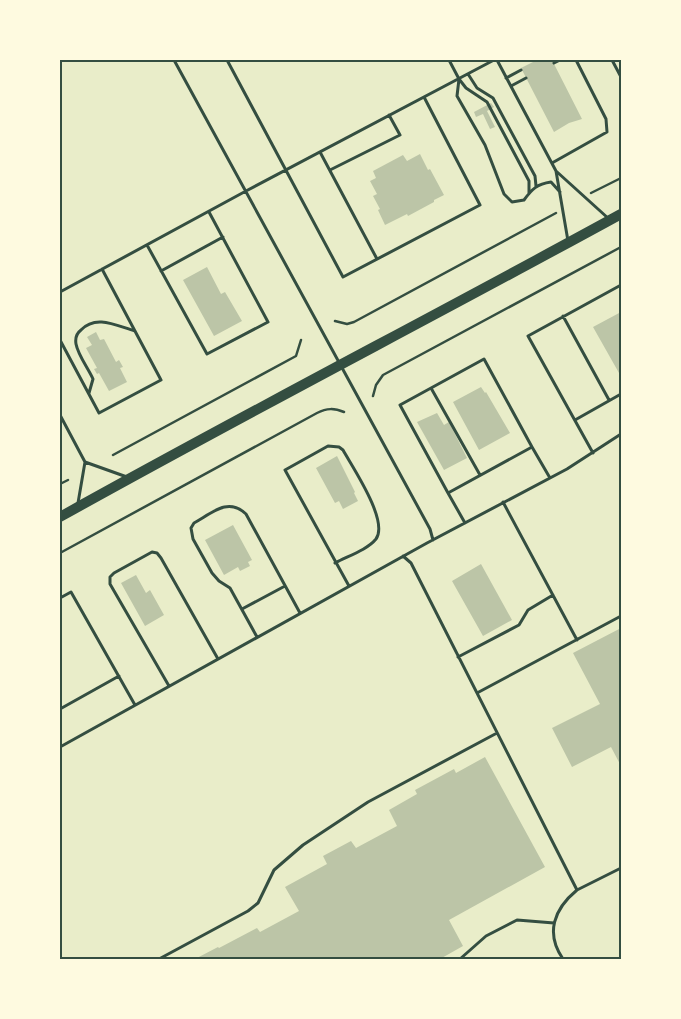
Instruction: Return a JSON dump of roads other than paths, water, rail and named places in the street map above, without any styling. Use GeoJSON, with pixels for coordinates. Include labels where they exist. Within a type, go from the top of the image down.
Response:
{"type":"FeatureCollection","features":[{"type":"Feature","properties":{"kind":"main road"},"geometry":{"type":"LineString","coordinates":[[60,517],[196,441],[621,214]]}},
{"type":"Feature","properties":{"kind":"lane"},"geometry":{"type":"LineString","coordinates":[[174,60],[430,529],[433,540]]}},
{"type":"Feature","properties":{"kind":"lane"},"geometry":{"type":"LineString","coordinates":[[227,60],[343,277],[480,205],[424,97]]}},
{"type":"Feature","properties":{"kind":"lane"},"geometry":{"type":"LineString","coordinates":[[449,60],[466,88],[487,102],[529,182],[529,193]]}},
{"type":"Feature","properties":{"kind":"lane"},"geometry":{"type":"LineString","coordinates":[[60,292],[246,191],[496,60],[556,171],[564,208],[568,242]]}},
{"type":"Feature","properties":{"kind":"lane"},"geometry":{"type":"LineString","coordinates":[[554,63],[560,60]]}},
{"type":"Feature","properties":{"kind":"lane"},"geometry":{"type":"LineString","coordinates":[[552,163],[607,132],[606,119],[576,60]]}},
{"type":"Feature","properties":{"kind":"lane"},"geometry":{"type":"LineString","coordinates":[[612,60],[621,77]]}},
{"type":"Feature","properties":{"kind":"lane"},"geometry":{"type":"LineString","coordinates":[[506,78],[521,70]]}},
{"type":"Feature","properties":{"kind":"lane"},"geometry":{"type":"LineString","coordinates":[[468,74],[477,88],[493,98],[535,176],[536,186]]}},
{"type":"Feature","properties":{"kind":"lane"},"geometry":{"type":"LineString","coordinates":[[510,86],[526,78]]}},
{"type":"Feature","properties":{"kind":"lane"},"geometry":{"type":"LineString","coordinates":[[459,79],[457,96],[485,145],[504,194],[512,202],[524,200],[536,186],[541,183],[551,182],[560,192]]}},
{"type":"Feature","properties":{"kind":"lane"},"geometry":{"type":"LineString","coordinates":[[330,170],[400,135],[389,115]]}},
{"type":"Feature","properties":{"kind":"lane"},"geometry":{"type":"LineString","coordinates":[[320,152],[377,260]]}},
{"type":"Feature","properties":{"kind":"lane"},"geometry":{"type":"LineString","coordinates":[[556,171],[610,220]]}},
{"type":"Feature","properties":{"kind":"lane"},"geometry":{"type":"LineString","coordinates":[[147,246],[207,354],[268,322],[209,212]]}},
{"type":"Feature","properties":{"kind":"lane"},"geometry":{"type":"LineString","coordinates":[[161,271],[223,237]]}},
{"type":"Feature","properties":{"kind":"lane"},"geometry":{"type":"LineString","coordinates":[[60,340],[99,412],[161,380],[102,269]]}},
{"type":"Feature","properties":{"kind":"lane"},"geometry":{"type":"LineString","coordinates":[[593,453],[528,336],[621,285]]}},
{"type":"Feature","properties":{"kind":"lane"},"geometry":{"type":"LineString","coordinates":[[563,316],[609,400]]}},
{"type":"Feature","properties":{"kind":"lane"},"geometry":{"type":"LineString","coordinates":[[89,394],[93,378],[76,345],[78,332],[85,326],[100,321],[136,332]]}},
{"type":"Feature","properties":{"kind":"lane"},"geometry":{"type":"LineString","coordinates":[[465,523],[400,405],[484,359],[550,478]]}},
{"type":"Feature","properties":{"kind":"lane"},"geometry":{"type":"LineString","coordinates":[[431,388],[480,475]]}},
{"type":"Feature","properties":{"kind":"lane"},"geometry":{"type":"LineString","coordinates":[[575,420],[621,394]]}},
{"type":"Feature","properties":{"kind":"lane"},"geometry":{"type":"LineString","coordinates":[[60,415],[85,462],[78,507]]}},
{"type":"Feature","properties":{"kind":"lane"},"geometry":{"type":"LineString","coordinates":[[60,747],[348,586],[550,478],[621,434]]}},
{"type":"Feature","properties":{"kind":"lane"},"geometry":{"type":"LineString","coordinates":[[336,563],[375,540],[379,527],[377,514],[343,450],[339,447],[328,446],[285,470],[348,586]]}},
{"type":"Feature","properties":{"kind":"lane"},"geometry":{"type":"LineString","coordinates":[[448,493],[532,447]]}},
{"type":"Feature","properties":{"kind":"lane"},"geometry":{"type":"LineString","coordinates":[[85,462],[130,478]]}},
{"type":"Feature","properties":{"kind":"lane"},"geometry":{"type":"LineString","coordinates":[[503,502],[577,640]]}},
{"type":"Feature","properties":{"kind":"lane"},"geometry":{"type":"LineString","coordinates":[[257,637],[230,588],[219,581],[212,573],[193,539],[191,528],[194,523],[224,507],[232,505],[240,508],[246,514],[300,614]]}},
{"type":"Feature","properties":{"kind":"lane"},"geometry":{"type":"LineString","coordinates":[[169,686],[110,584],[110,577],[122,568],[152,552],[157,553],[218,659]]}},
{"type":"Feature","properties":{"kind":"lane"},"geometry":{"type":"LineString","coordinates":[[403,556],[411,563],[577,890]]}},
{"type":"Feature","properties":{"kind":"lane"},"geometry":{"type":"LineString","coordinates":[[242,609],[285,586]]}},
{"type":"Feature","properties":{"kind":"lane"},"geometry":{"type":"LineString","coordinates":[[60,598],[71,592],[136,705]]}},
{"type":"Feature","properties":{"kind":"lane"},"geometry":{"type":"LineString","coordinates":[[458,657],[518,625],[528,610],[553,595]]}},
{"type":"Feature","properties":{"kind":"lane"},"geometry":{"type":"LineString","coordinates":[[477,693],[621,616]]}},
{"type":"Feature","properties":{"kind":"lane"},"geometry":{"type":"LineString","coordinates":[[60,709],[120,676]]}},
{"type":"Feature","properties":{"kind":"lane"},"geometry":{"type":"LineString","coordinates":[[158,959],[231,920],[258,903],[274,870],[303,845],[368,802],[497,733]]}},
{"type":"Feature","properties":{"kind":"lane"},"geometry":{"type":"LineString","coordinates":[[563,959],[556,949],[553,935],[554,922],[564,901],[577,890],[621,868]]}},
{"type":"Feature","properties":{"kind":"lane"},"geometry":{"type":"LineString","coordinates":[[460,959],[486,936],[517,920],[554,922]]}}]}
